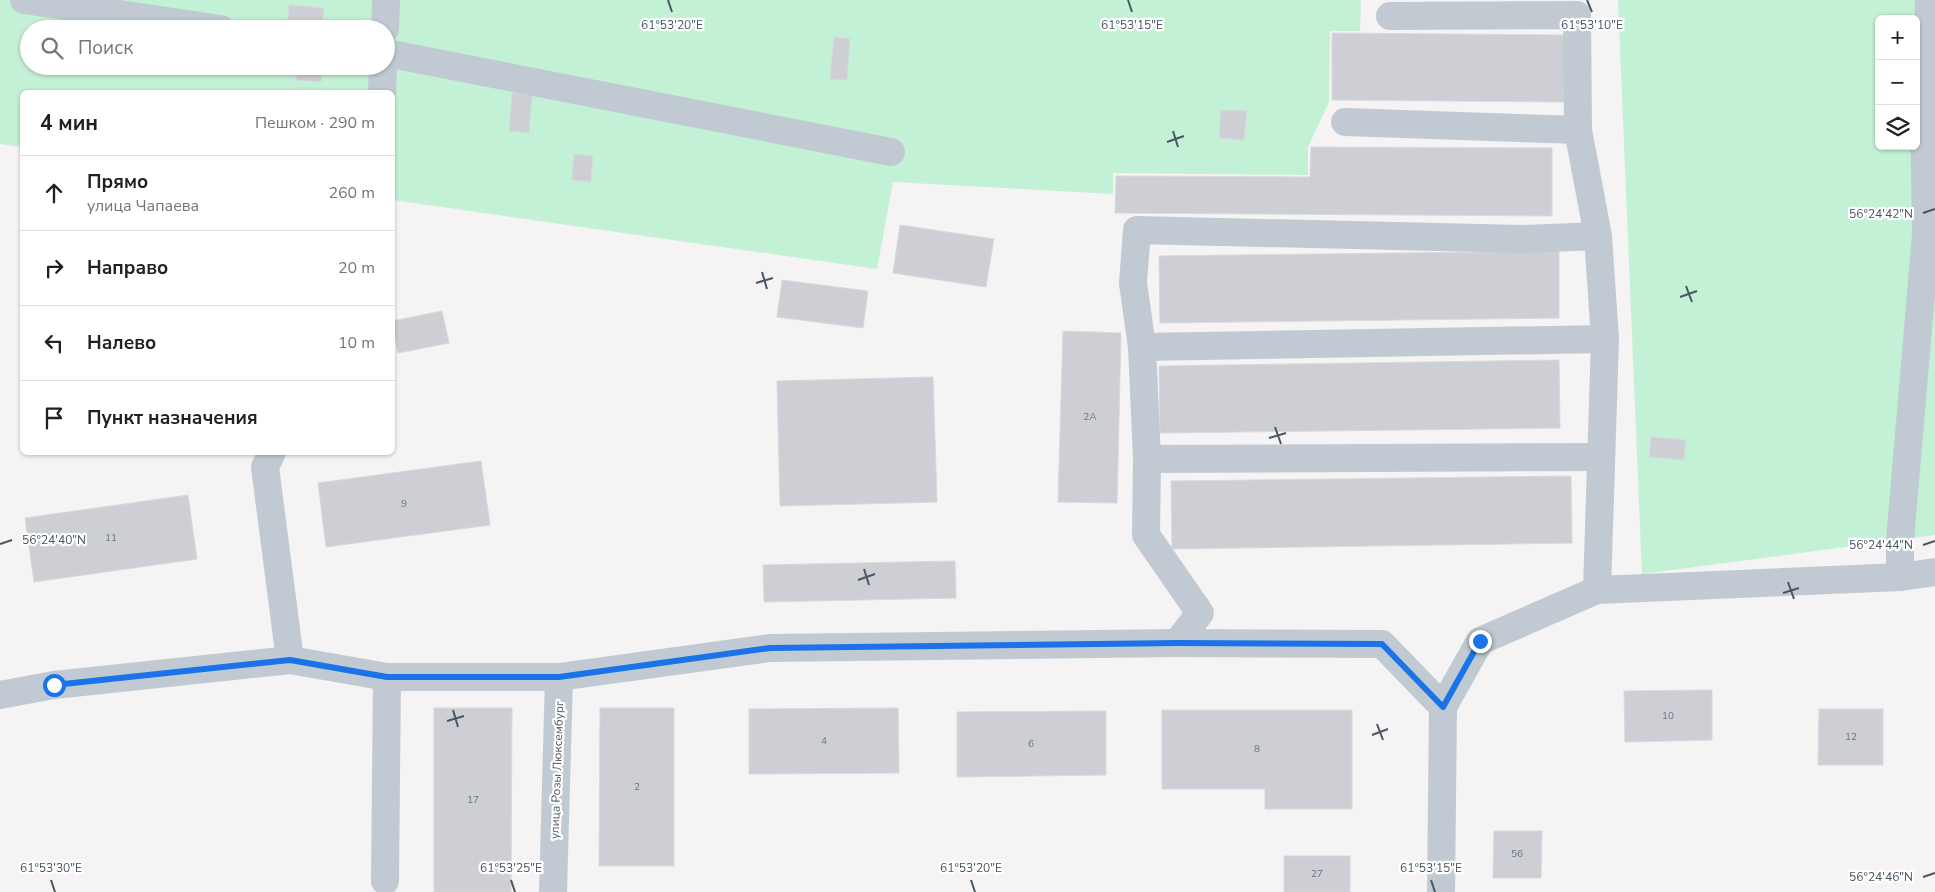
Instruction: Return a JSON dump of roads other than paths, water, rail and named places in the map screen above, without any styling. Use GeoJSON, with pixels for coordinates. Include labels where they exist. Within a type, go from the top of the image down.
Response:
{"type":"FeatureCollection","features":[{"type":"Feature","properties":{"kind":"street"},"geometry":{"type":"LineString","coordinates":[[24,0],[159,20]]}},
{"type":"Feature","properties":{"kind":"street"},"geometry":{"type":"LineString","coordinates":[[385,20],[386,0]]}},
{"type":"Feature","properties":{"kind":"street"},"geometry":{"type":"LineString","coordinates":[[1900,577],[1900,540],[1926,235],[1924,116],[1930,0]]}},
{"type":"Feature","properties":{"kind":"street"},"geometry":{"type":"LineString","coordinates":[[1390,16],[1577,16],[1578,130],[1598,236],[1605,339],[1597,590]]}},
{"type":"Feature","properties":{"kind":"street"},"geometry":{"type":"LineString","coordinates":[[395,55],[891,152]]}},
{"type":"Feature","properties":{"kind":"street"},"geometry":{"type":"LineString","coordinates":[[382,90],[383,75]]}},
{"type":"Feature","properties":{"kind":"street"},"geometry":{"type":"LineString","coordinates":[[1345,122],[1578,130]]}},
{"type":"Feature","properties":{"kind":"street"},"geometry":{"type":"LineString","coordinates":[[1177,643],[1200,613],[1146,535],[1147,459],[1142,348],[1132,283],[1137,230],[1522,240],[1598,236]]}},
{"type":"Feature","properties":{"kind":"street"},"geometry":{"type":"LineString","coordinates":[[1142,348],[1605,339]]}},
{"type":"Feature","properties":{"kind":"street"},"geometry":{"type":"LineString","coordinates":[[271,455],[265,467],[290,660]]}},
{"type":"Feature","properties":{"kind":"street"},"geometry":{"type":"LineString","coordinates":[[1147,459],[1601,458]]}},
{"type":"Feature","properties":{"kind":"street"},"geometry":{"type":"LineString","coordinates":[[1441,892],[1443,707],[1480,641],[1597,590],[1900,577],[1935,572]]}},
{"type":"Feature","properties":{"kind":"street"},"geometry":{"type":"LineString","coordinates":[[0,695],[54,685],[290,660],[387,677],[559,677],[770,648],[1177,643],[1382,644],[1443,707]]}},
{"type":"Feature","properties":{"kind":"street"},"geometry":{"type":"LineString","coordinates":[[385,881],[387,677]]}},
{"type":"Feature","properties":{"kind":"street","name":"улица Розы Люксембург"},"geometry":{"type":"LineString","coordinates":[[553,892],[559,677]]}}]}
